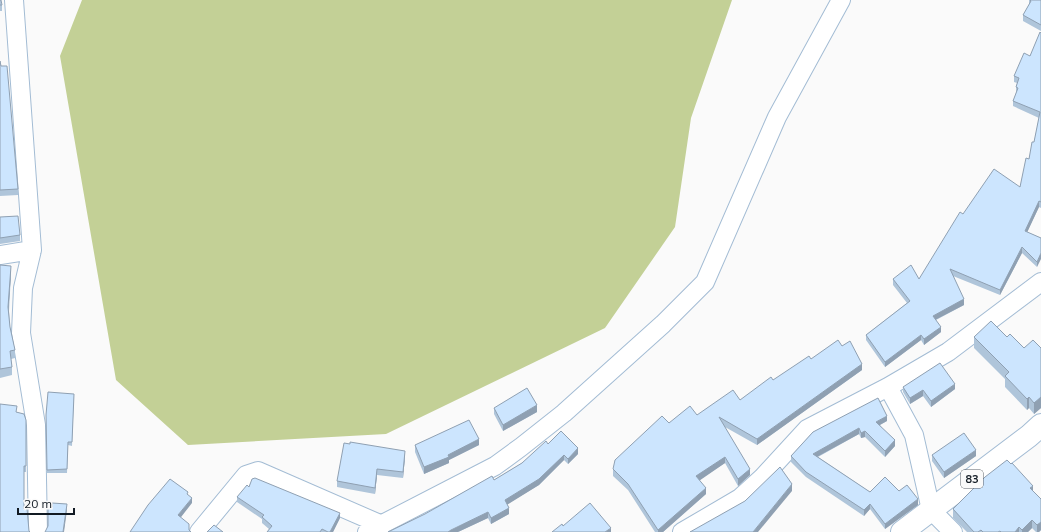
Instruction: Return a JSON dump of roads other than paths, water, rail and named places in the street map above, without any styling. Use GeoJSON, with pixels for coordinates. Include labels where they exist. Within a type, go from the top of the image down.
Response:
{"type":"FeatureCollection","features":[{"type":"Feature","properties":{"kind":"main road","name":"83"},"geometry":{"type":"LineString","coordinates":[[902,532],[1041,425]]}},
{"type":"Feature","properties":{"kind":"street"},"geometry":{"type":"LineString","coordinates":[[14,0],[32,250],[23,288],[21,333],[36,425],[38,532]]}},
{"type":"Feature","properties":{"kind":"street"},"geometry":{"type":"LineString","coordinates":[[199,532],[246,475],[258,471],[374,528],[495,466],[564,413],[663,324],[705,282],[777,117],[841,0]]}},
{"type":"Feature","properties":{"kind":"street"},"geometry":{"type":"LineString","coordinates":[[0,255],[32,250]]}},
{"type":"Feature","properties":{"kind":"street"},"geometry":{"type":"LineString","coordinates":[[682,532],[740,498],[762,478],[807,429],[948,352],[1041,282]]}},
{"type":"Feature","properties":{"kind":"street"},"geometry":{"type":"LineString","coordinates":[[888,386],[914,435],[931,510],[953,532]]}}]}
